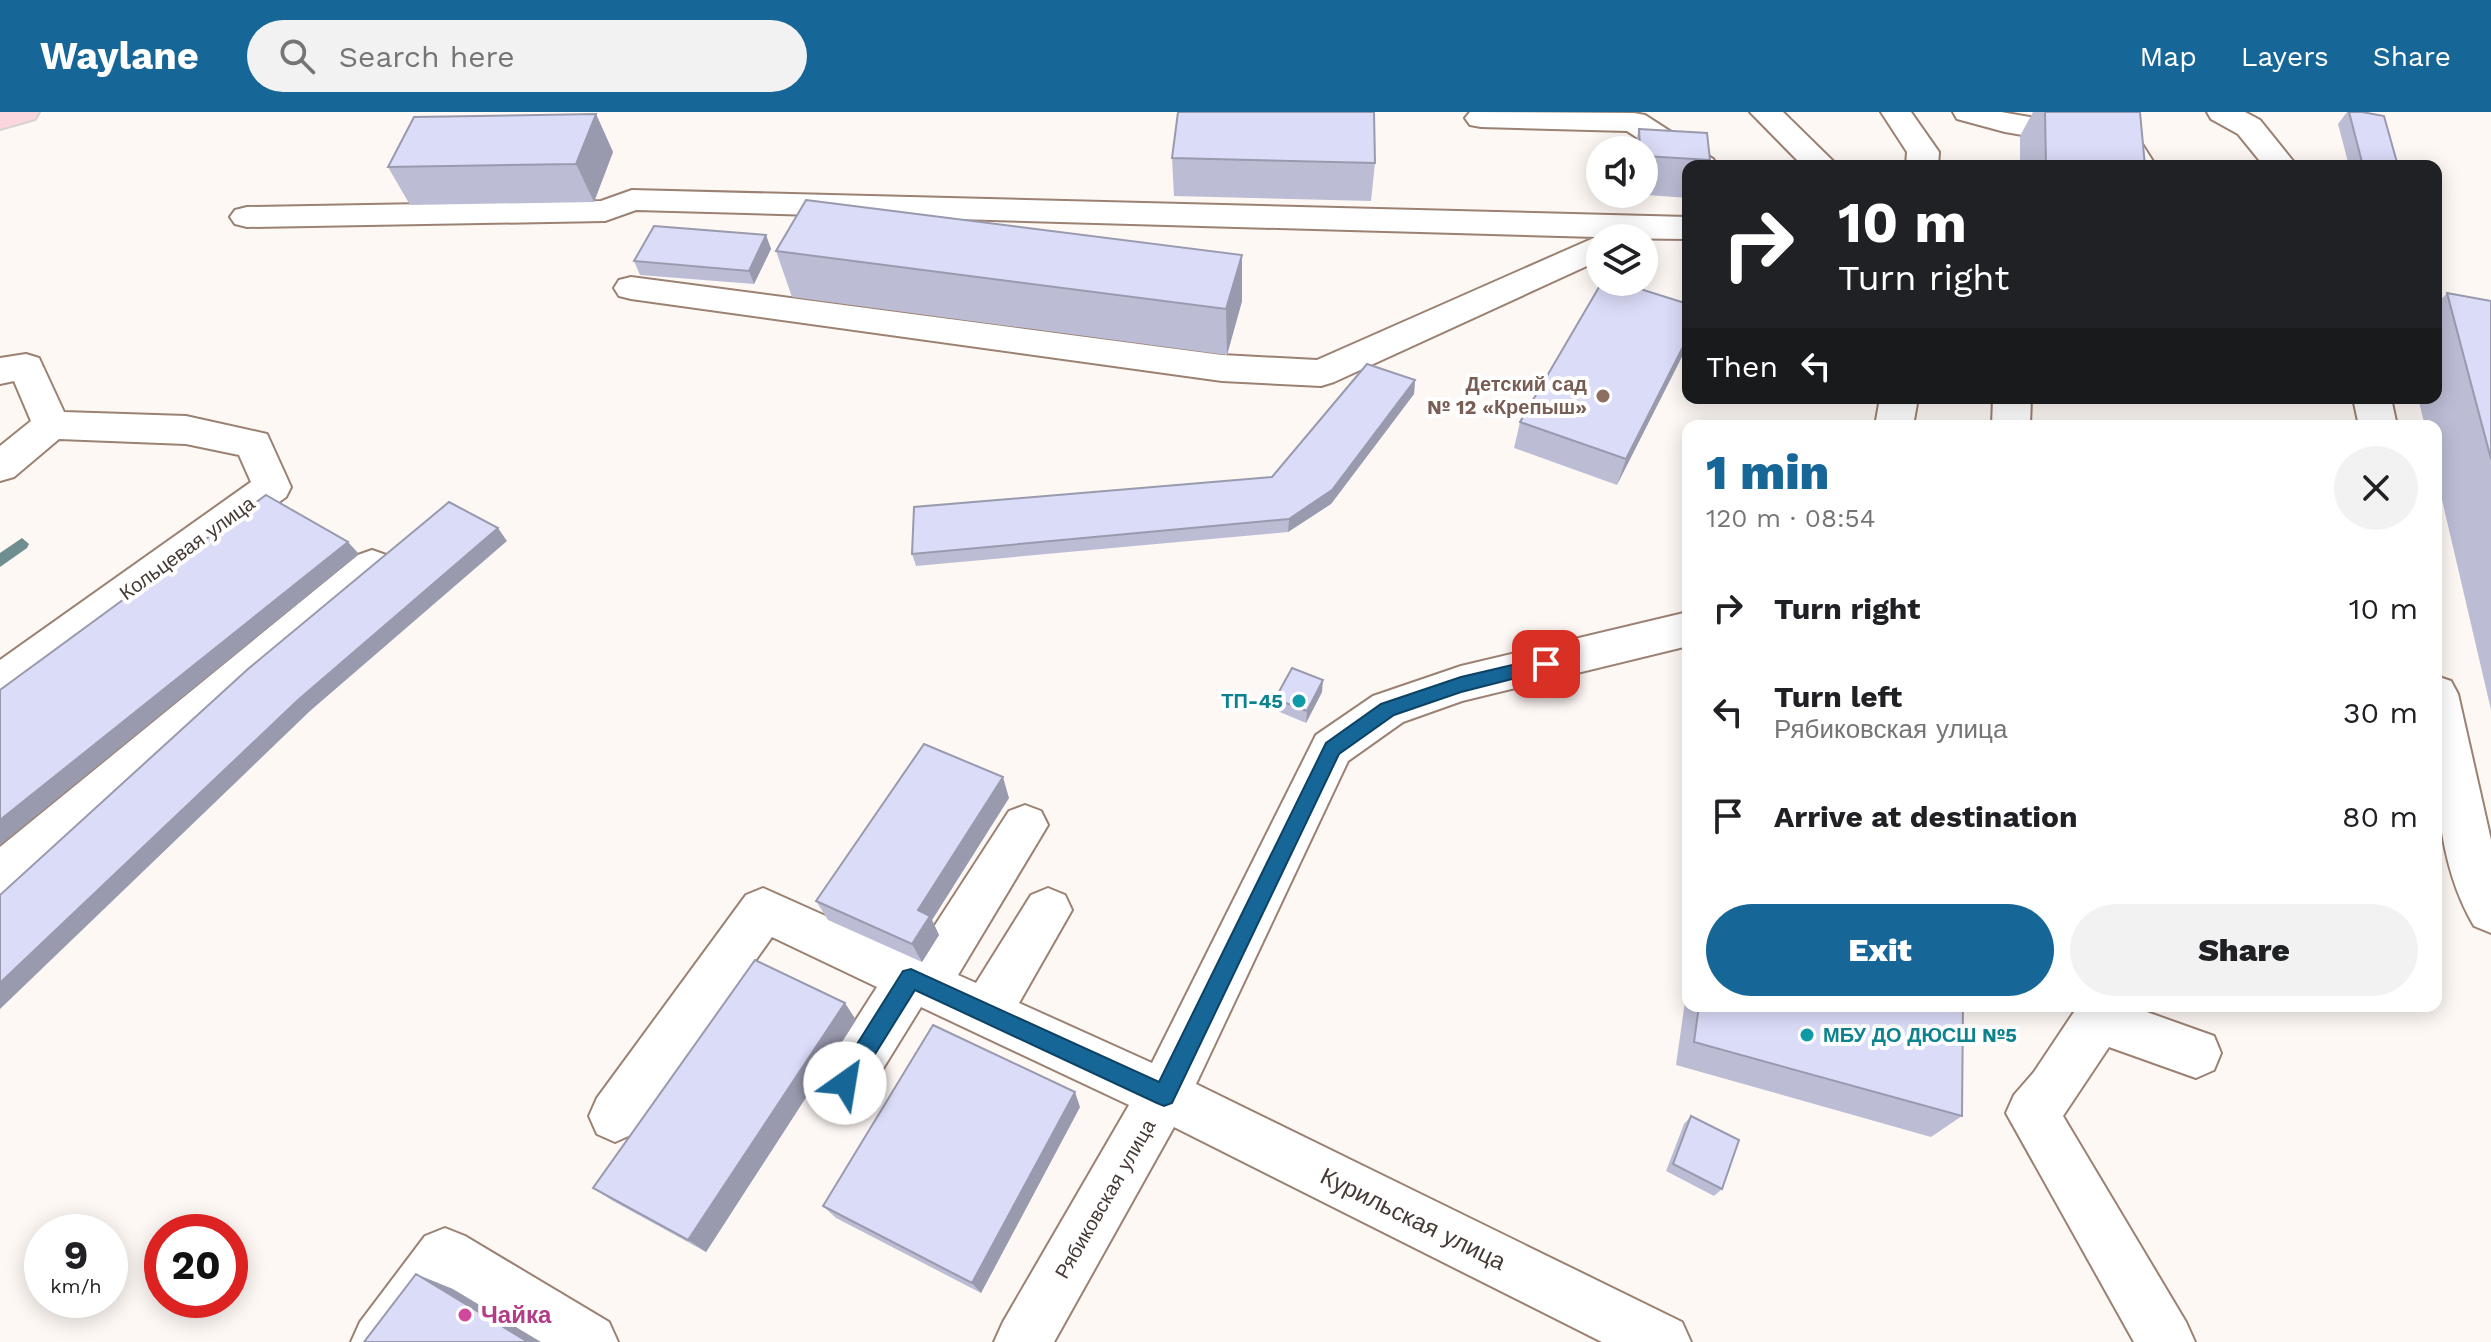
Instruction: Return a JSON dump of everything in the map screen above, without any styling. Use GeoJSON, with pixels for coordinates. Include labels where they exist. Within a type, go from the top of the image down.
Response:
{"type":"FeatureCollection","features":[{"type":"Feature","properties":{"kind":"main road"},"geometry":{"type":"LineString","coordinates":[[0,120],[24,112]]}},
{"type":"Feature","properties":{"kind":"street"},"geometry":{"type":"LineString","coordinates":[[1765,112],[1816,160]]}},
{"type":"Feature","properties":{"kind":"street"},"geometry":{"type":"LineString","coordinates":[[1896,112],[1923,152],[1922,160]]}},
{"type":"Feature","properties":{"kind":"street"},"geometry":{"type":"LineString","coordinates":[[1968,112],[2005,123],[2126,143],[2136,160]]}},
{"type":"Feature","properties":{"kind":"street"},"geometry":{"type":"LineString","coordinates":[[2222,112],[2249,127],[2276,160]]}},
{"type":"Feature","properties":{"kind":"street"},"geometry":{"type":"LineString","coordinates":[[1481,118],[1634,122],[1693,160]]}},
{"type":"Feature","properties":{"kind":"street"},"geometry":{"type":"LineString","coordinates":[[247,217],[605,211],[632,200],[1586,231]]}},
{"type":"Feature","properties":{"kind":"street"},"geometry":{"type":"LineString","coordinates":[[1658,231],[1682,229]]}},
{"type":"Feature","properties":{"kind":"street"},"geometry":{"type":"LineString","coordinates":[[631,288],[1222,368],[1321,373],[1586,253]]}},
{"type":"Feature","properties":{"kind":"street"},"geometry":{"type":"LineString","coordinates":[[0,371],[26,367],[51,425],[0,467]]}},
{"type":"Feature","properties":{"kind":"street","name":"Кольцевая улица"},"geometry":{"type":"LineString","coordinates":[[0,683],[272,487],[254,444],[186,430],[51,425]]}},
{"type":"Feature","properties":{"kind":"street"},"geometry":{"type":"LineString","coordinates":[[0,876],[372,566]]}},
{"type":"Feature","properties":{"kind":"street","name":"Рябиковская улица"},"geometry":{"type":"LineString","coordinates":[[1023,1342],[1164,1095],[1332,748],[1388,709],[1461,684],[1682,630]]}},
{"type":"Feature","properties":{"kind":"street"},"geometry":{"type":"LineString","coordinates":[[2442,721],[2479,891],[2491,911]]}},
{"type":"Feature","properties":{"kind":"street"},"geometry":{"type":"LineString","coordinates":[[845,1083],[1025,825]]}},
{"type":"Feature","properties":{"kind":"street","name":"Курильская улица"},"geometry":{"type":"LineString","coordinates":[[615,1116],[763,910],[1164,1095],[1662,1342]]}},
{"type":"Feature","properties":{"kind":"street"},"geometry":{"type":"LineString","coordinates":[[986,1013],[1048,910]]}},
{"type":"Feature","properties":{"kind":"street"},"geometry":{"type":"LineString","coordinates":[[2166,1342],[2032,1113],[2052,1090],[2098,1019],[2196,1053]]}},
{"type":"Feature","properties":{"kind":"street"},"geometry":{"type":"LineString","coordinates":[[380,1342],[445,1256],[589,1342]]}},
{"type":"Feature","properties":{"kind":"building"},"geometry":{"type":"Polygon","coordinates":[[[1178,112],[1374,112],[1375,163],[1172,158],[1178,112]]]}},
{"type":"Feature","properties":{"kind":"building"},"geometry":{"type":"Polygon","coordinates":[[[2045,112],[2140,112],[2144,160],[2046,160],[2045,112]]]}},
{"type":"Feature","properties":{"kind":"building"},"geometry":{"type":"Polygon","coordinates":[[[2349,112],[2384,116],[2396,160],[2361,160],[2349,112]]]}},
{"type":"Feature","properties":{"kind":"building"},"geometry":{"type":"Polygon","coordinates":[[[596,114],[576,164],[388,167],[414,117],[596,114]]]}},
{"type":"Feature","properties":{"kind":"building"},"geometry":{"type":"Polygon","coordinates":[[[1639,129],[1707,133],[1710,160],[1658,157],[1658,136],[1639,136],[1639,129]]]}},
{"type":"Feature","properties":{"kind":"building"},"geometry":{"type":"Polygon","coordinates":[[[806,200],[1242,255],[1226,309],[776,251],[806,200]]]}},
{"type":"Feature","properties":{"kind":"building"},"geometry":{"type":"Polygon","coordinates":[[[654,226],[766,235],[749,271],[634,261],[654,226]]]}},
{"type":"Feature","properties":{"kind":"building"},"geometry":{"type":"Polygon","coordinates":[[[2447,293],[2491,301],[2491,459],[2447,293]]]}},
{"type":"Feature","properties":{"kind":"building","name":"Детский сад № 12 «Крепыш»"},"geometry":{"type":"Polygon","coordinates":[[[1658,295],[1682,302],[1682,349],[1626,459],[1520,422],[1594,296],[1658,295]]]}},
{"type":"Feature","properties":{"kind":"building"},"geometry":{"type":"Polygon","coordinates":[[[1367,364],[1415,380],[1332,490],[1289,519],[912,554],[914,507],[1272,477],[1367,364]]]}},
{"type":"Feature","properties":{"kind":"building"},"geometry":{"type":"Polygon","coordinates":[[[266,495],[348,542],[0,820],[0,690],[266,495]]]}},
{"type":"Feature","properties":{"kind":"building"},"geometry":{"type":"Polygon","coordinates":[[[449,502],[498,528],[298,700],[0,983],[0,895],[248,669],[449,502]]]}},
{"type":"Feature","properties":{"kind":"building"},"geometry":{"type":"Polygon","coordinates":[[[1292,668],[1323,680],[1307,711],[1275,699],[1292,668]]]}},
{"type":"Feature","properties":{"kind":"building"},"geometry":{"type":"Polygon","coordinates":[[[924,744],[1003,777],[918,910],[930,916],[912,944],[816,901],[924,744]]]}},
{"type":"Feature","properties":{"kind":"building"},"geometry":{"type":"Polygon","coordinates":[[[755,960],[845,1003],[688,1240],[593,1188],[755,960]]]}},
{"type":"Feature","properties":{"kind":"building","name":"МБУ ДО ДЮСШ №5"},"geometry":{"type":"Polygon","coordinates":[[[1698,1012],[1963,1012],[1962,1116],[1694,1042],[1698,1012]]]}},
{"type":"Feature","properties":{"kind":"building"},"geometry":{"type":"Polygon","coordinates":[[[933,1025],[1075,1092],[972,1283],[823,1206],[933,1025]]]}},
{"type":"Feature","properties":{"kind":"building"},"geometry":{"type":"Polygon","coordinates":[[[1691,1116],[1739,1140],[1722,1189],[1673,1164],[1691,1116]]]}},
{"type":"Feature","properties":{"kind":"building"},"geometry":{"type":"Polygon","coordinates":[[[416,1274],[528,1342],[364,1342],[416,1274]]]}},
{"type":"Feature","properties":{"kind":"waterway"},"geometry":{"type":"LineString","coordinates":[[0,561],[22,544]]}},
{"type":"Feature","properties":{"kind":"place","name":"Детский сад № 12 «Крепыш»"},"geometry":{"type":"Point","coordinates":[1603,396]}},
{"type":"Feature","properties":{"kind":"place","name":"ТП-45"},"geometry":{"type":"Point","coordinates":[1299,701]}},
{"type":"Feature","properties":{"kind":"place","name":"МБУ ДО ДЮСШ №5"},"geometry":{"type":"Point","coordinates":[1807,1035]}},
{"type":"Feature","properties":{"kind":"place","name":"Чайка"},"geometry":{"type":"Point","coordinates":[465,1315]}},
{"type":"Feature","properties":{"kind":"route"},"geometry":{"type":"LineString","coordinates":[[845,1083],[911,978],[1164,1095],[1332,748],[1388,709],[1461,684],[1546,664]]}}]}
